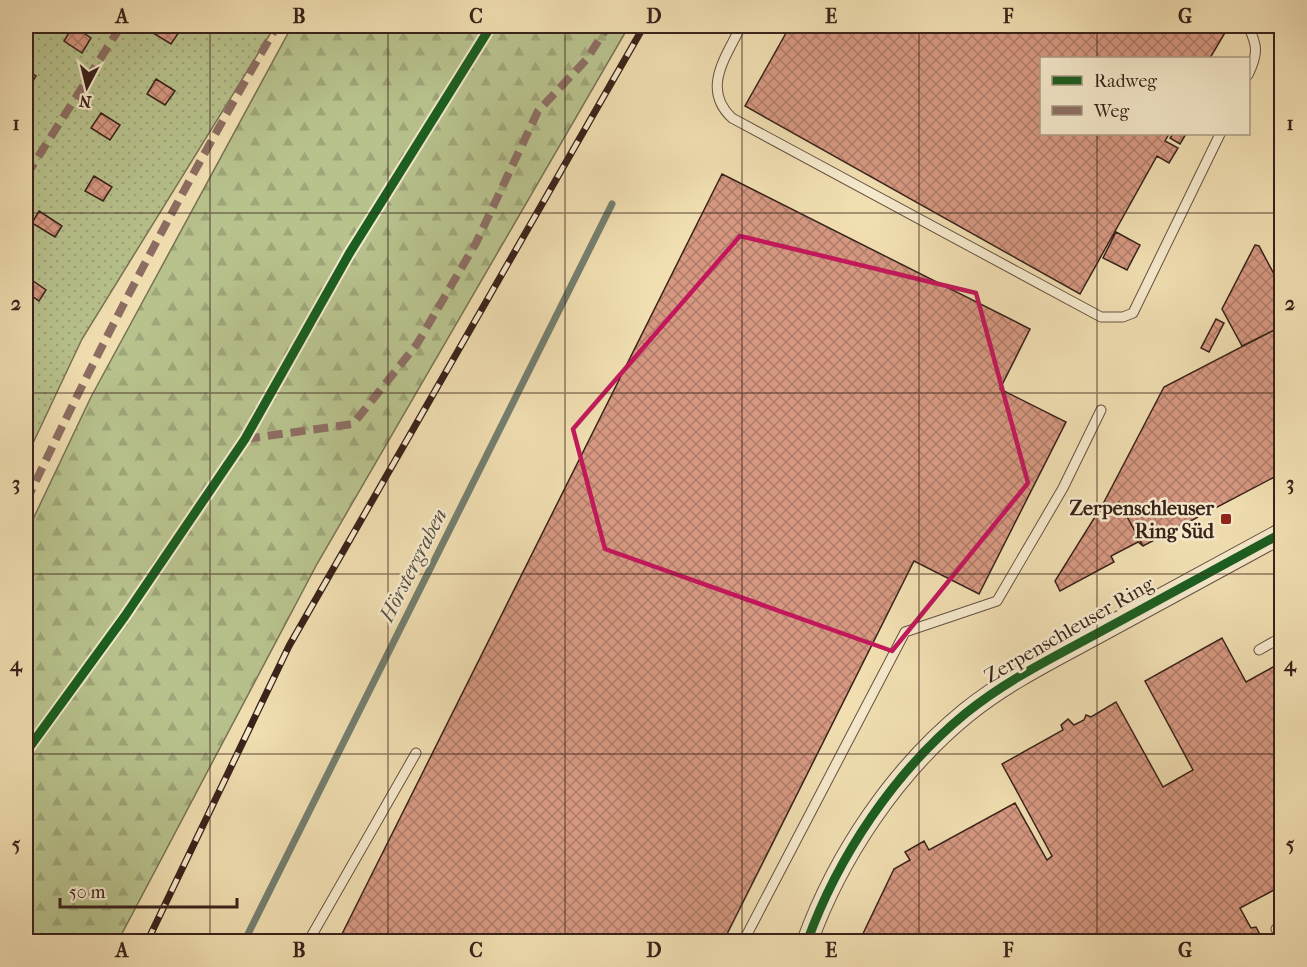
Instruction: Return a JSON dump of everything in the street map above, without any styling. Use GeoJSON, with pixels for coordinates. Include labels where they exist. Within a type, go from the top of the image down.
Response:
{"type":"FeatureCollection","features":[{"type":"Feature","properties":{"kind":"street","name":"Zerpenschleuser Ring"},"geometry":{"type":"LineString","coordinates":[[807,942],[834,876],[865,826],[931,747],[966,714],[1014,678],[1281,533]]}},
{"type":"Feature","properties":{"kind":"lane"},"geometry":{"type":"LineString","coordinates":[[741,26],[722,65],[716,88],[722,109],[732,118],[1101,316],[1123,317],[1133,313],[1220,135]]}},
{"type":"Feature","properties":{"kind":"lane"},"geometry":{"type":"LineString","coordinates":[[1248,26],[1257,43],[1258,53],[1250,71]]}},
{"type":"Feature","properties":{"kind":"lane"},"geometry":{"type":"LineString","coordinates":[[743,942],[905,632],[996,601],[1062,488],[1101,410]]}},
{"type":"Feature","properties":{"kind":"lane"},"geometry":{"type":"LineString","coordinates":[[1259,650],[1281,637]]}},
{"type":"Feature","properties":{"kind":"lane"},"geometry":{"type":"LineString","coordinates":[[308,942],[416,753]]}},
{"type":"Feature","properties":{"kind":"lane"},"geometry":{"type":"LineString","coordinates":[[1276,929],[1281,938]]}},
{"type":"Feature","properties":{"kind":"highlighted area"},"geometry":{"type":"Polygon","coordinates":[[[740,236],[976,293],[1028,483],[892,651],[605,549],[573,429],[740,236]]]}},
{"type":"Feature","properties":{"kind":"green space"},"geometry":{"type":"Polygon","coordinates":[[[26,26],[275,26],[82,339],[26,458],[26,26]]]}},
{"type":"Feature","properties":{"kind":"green space"},"geometry":{"type":"Polygon","coordinates":[[[292,26],[629,26],[317,564],[118,941],[26,941],[26,534],[91,397],[292,26]]]}},
{"type":"Feature","properties":{"kind":"building"},"geometry":{"type":"Polygon","coordinates":[[[73,26],[91,38],[82,53],[64,41],[73,26]]]}},
{"type":"Feature","properties":{"kind":"building"},"geometry":{"type":"Polygon","coordinates":[[[158,26],[175,26],[181,29],[171,44],[153,33],[158,26]]]}},
{"type":"Feature","properties":{"kind":"building"},"geometry":{"type":"Polygon","coordinates":[[[790,26],[1229,26],[1211,57],[1040,57],[1040,135],[1168,135],[1165,141],[1178,148],[1169,163],[1157,156],[1080,294],[745,106],[790,26]]]}},
{"type":"Feature","properties":{"kind":"building"},"geometry":{"type":"Polygon","coordinates":[[[26,69],[36,76],[29,87],[26,84],[26,69]]]}},
{"type":"Feature","properties":{"kind":"building"},"geometry":{"type":"Polygon","coordinates":[[[156,79],[175,91],[165,105],[147,94],[156,79]]]}},
{"type":"Feature","properties":{"kind":"building"},"geometry":{"type":"Polygon","coordinates":[[[101,113],[120,125],[110,140],[91,128],[101,113]]]}},
{"type":"Feature","properties":{"kind":"building"},"geometry":{"type":"Polygon","coordinates":[[[1172,135],[1185,135],[1180,144],[1170,138],[1172,135]]]}},
{"type":"Feature","properties":{"kind":"building"},"geometry":{"type":"Polygon","coordinates":[[[722,174],[1030,329],[1000,389],[1066,422],[979,594],[914,561],[723,942],[338,942],[722,174]]]}},
{"type":"Feature","properties":{"kind":"building"},"geometry":{"type":"Polygon","coordinates":[[[94,176],[112,187],[103,201],[85,191],[94,176]]]}},
{"type":"Feature","properties":{"kind":"building"},"geometry":{"type":"Polygon","coordinates":[[[39,211],[62,226],[55,237],[32,223],[39,211]]]}},
{"type":"Feature","properties":{"kind":"building"},"geometry":{"type":"Polygon","coordinates":[[[1116,232],[1140,245],[1127,270],[1103,258],[1116,232]]]}},
{"type":"Feature","properties":{"kind":"building"},"geometry":{"type":"Polygon","coordinates":[[[1255,245],[1259,246],[1282,289],[1282,326],[1242,346],[1222,309],[1255,245]]]}},
{"type":"Feature","properties":{"kind":"building"},"geometry":{"type":"Polygon","coordinates":[[[26,276],[46,290],[39,301],[26,292],[26,276]]]}},
{"type":"Feature","properties":{"kind":"building"},"geometry":{"type":"Polygon","coordinates":[[[1216,319],[1224,323],[1209,352],[1201,348],[1216,319]]]}},
{"type":"Feature","properties":{"kind":"building"},"geometry":{"type":"Polygon","coordinates":[[[1282,326],[1282,473],[1143,546],[1119,502],[1106,510],[1103,504],[1164,387],[1282,326]]]}},
{"type":"Feature","properties":{"kind":"building"},"geometry":{"type":"Polygon","coordinates":[[[1119,502],[1143,546],[1138,542],[1111,556],[1114,562],[1060,591],[1055,581],[1103,504],[1106,510],[1119,502]]]}},
{"type":"Feature","properties":{"kind":"building"},"geometry":{"type":"Polygon","coordinates":[[[1222,638],[1246,682],[1282,662],[1282,880],[1274,884],[1276,889],[1240,908],[1251,928],[1256,927],[1264,942],[859,942],[894,869],[910,860],[905,852],[924,841],[929,850],[1015,803],[1047,860],[1052,856],[1002,764],[1063,730],[1061,725],[1068,719],[1074,725],[1084,720],[1086,715],[1091,717],[1116,702],[1163,787],[1193,770],[1145,681],[1222,638]]]}},
{"type":"Feature","properties":{"kind":"waterway","name":"Hörstergraben"},"geometry":{"type":"LineString","coordinates":[[244,942],[612,204]]}},
{"type":"Feature","properties":{"kind":"railway"},"geometry":{"type":"LineString","coordinates":[[147,942],[289,646],[644,26]]}},
{"type":"Feature","properties":{"kind":"marked path"},"geometry":{"type":"LineString","coordinates":[[26,176],[121,26]]}},
{"type":"Feature","properties":{"kind":"marked path"},"geometry":{"type":"LineString","coordinates":[[26,502],[146,261],[277,26]]}},
{"type":"Feature","properties":{"kind":"marked path"},"geometry":{"type":"LineString","coordinates":[[245,439],[353,424],[417,344],[476,243],[538,111],[586,60],[608,26]]}},
{"type":"Feature","properties":{"kind":"cycle path"},"geometry":{"type":"LineString","coordinates":[[26,752],[125,616],[245,439],[349,254],[491,26]]}},
{"type":"Feature","properties":{"kind":"cycle path"},"geometry":{"type":"LineString","coordinates":[[807,942],[835,878],[872,817],[916,761],[966,713],[997,690],[1030,670],[1282,533]]}},
{"type":"Feature","properties":{"kind":"place","name":"Zerpenschleuser Ring Süd"},"geometry":{"type":"Point","coordinates":[1226,519]}}]}
